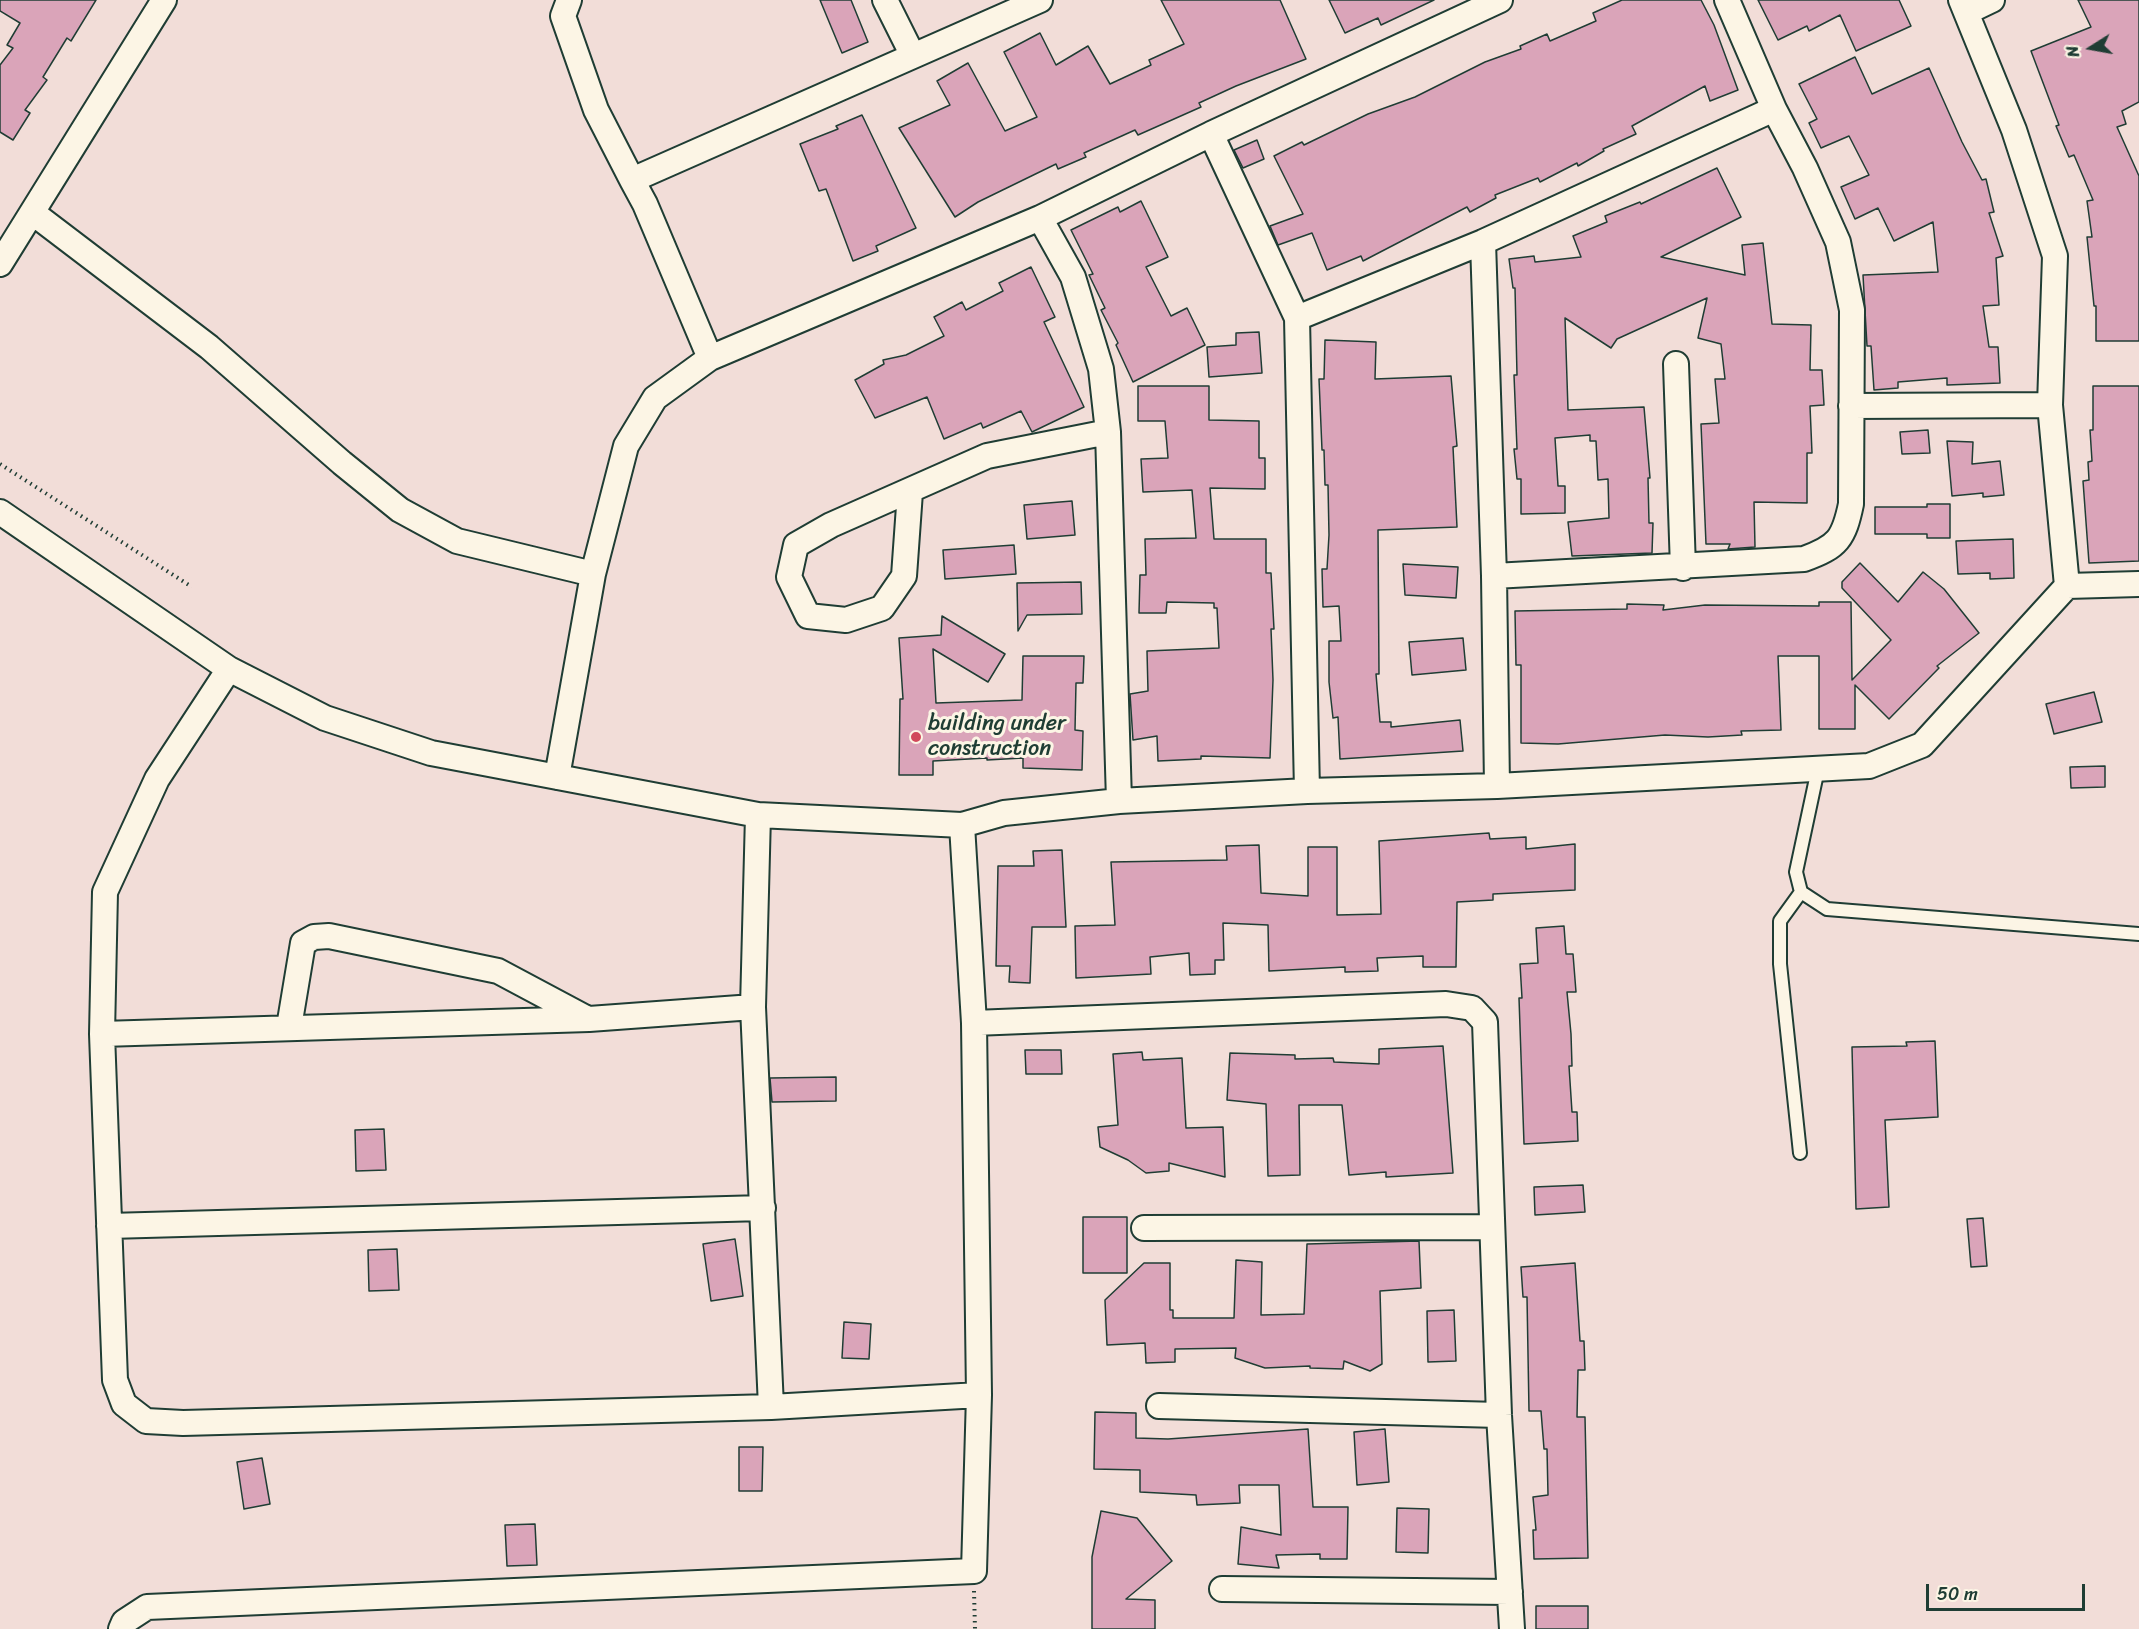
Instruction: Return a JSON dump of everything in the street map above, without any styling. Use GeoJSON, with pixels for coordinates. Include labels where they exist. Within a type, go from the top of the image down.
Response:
{"type":"FeatureCollection","features":[{"type":"Feature","properties":{"kind":"street"},"geometry":{"type":"LineString","coordinates":[[0,264],[8,234],[33,213],[165,0]]}},
{"type":"Feature","properties":{"kind":"street"},"geometry":{"type":"LineString","coordinates":[[568,0],[563,16],[596,110],[645,204],[710,358]]}},
{"type":"Feature","properties":{"kind":"street"},"geometry":{"type":"LineString","coordinates":[[885,0],[913,56]]}},
{"type":"Feature","properties":{"kind":"street"},"geometry":{"type":"LineString","coordinates":[[632,180],[1040,0]]}},
{"type":"Feature","properties":{"kind":"street"},"geometry":{"type":"LineString","coordinates":[[557,777],[593,574],[626,446],[655,398],[710,358],[1040,218],[1211,134],[1500,0]]}},
{"type":"Feature","properties":{"kind":"street"},"geometry":{"type":"LineString","coordinates":[[1494,576],[1683,568],[1804,559],[1827,551],[1846,532],[1851,504],[1852,310],[1838,242],[1805,168],[1774,109],[1727,0]]}},
{"type":"Feature","properties":{"kind":"street"},"geometry":{"type":"LineString","coordinates":[[1992,0],[1964,6],[2014,130],[2055,256],[2050,405],[2067,586]]}},
{"type":"Feature","properties":{"kind":"street"},"geometry":{"type":"LineString","coordinates":[[1297,318],[1483,242],[1774,109]]}},
{"type":"Feature","properties":{"kind":"street"},"geometry":{"type":"LineString","coordinates":[[1211,134],[1297,318],[1307,791]]}},
{"type":"Feature","properties":{"kind":"street"},"geometry":{"type":"LineString","coordinates":[[33,213],[209,347],[342,463],[400,510],[457,541],[593,574]]}},
{"type":"Feature","properties":{"kind":"street"},"geometry":{"type":"LineString","coordinates":[[1040,218],[1073,277],[1101,369],[1108,432],[1119,801]]}},
{"type":"Feature","properties":{"kind":"street"},"geometry":{"type":"LineString","coordinates":[[1483,242],[1494,576],[1497,786]]}},
{"type":"Feature","properties":{"kind":"street"},"geometry":{"type":"LineString","coordinates":[[1676,364],[1683,568]]}},
{"type":"Feature","properties":{"kind":"street"},"geometry":{"type":"LineString","coordinates":[[1851,406],[2050,405]]}},
{"type":"Feature","properties":{"kind":"street"},"geometry":{"type":"LineString","coordinates":[[910,492],[904,576],[882,608],[846,620],[808,616],[789,577],[796,545],[831,525],[987,456],[1108,432]]}},
{"type":"Feature","properties":{"kind":"street"},"geometry":{"type":"LineString","coordinates":[[0,512],[229,669],[325,718],[431,753],[758,815],[962,825],[1004,813],[1119,801],[1307,791],[1497,786],[1869,766],[1922,745],[2067,586],[2139,584]]}},
{"type":"Feature","properties":{"kind":"street"},"geometry":{"type":"LineString","coordinates":[[229,669],[157,779],[105,892],[102,1034],[109,1226],[115,1380],[124,1404],[147,1421],[183,1423],[771,1407],[979,1395]]}},
{"type":"Feature","properties":{"kind":"street"},"geometry":{"type":"LineString","coordinates":[[758,815],[753,1007],[771,1407]]}},
{"type":"Feature","properties":{"kind":"street"},"geometry":{"type":"LineString","coordinates":[[121,1629],[124,1622],[147,1607],[974,1571],[979,1395],[974,1023],[962,825]]}},
{"type":"Feature","properties":{"kind":"street"},"geometry":{"type":"LineString","coordinates":[[289,1027],[303,944],[314,937],[329,936],[498,971],[590,1019]]}},
{"type":"Feature","properties":{"kind":"street"},"geometry":{"type":"LineString","coordinates":[[974,1023],[1446,1004],[1472,1008],[1485,1022],[1499,1415],[1512,1629]]}},
{"type":"Feature","properties":{"kind":"street"},"geometry":{"type":"LineString","coordinates":[[102,1034],[590,1019],[753,1007]]}},
{"type":"Feature","properties":{"kind":"street"},"geometry":{"type":"LineString","coordinates":[[109,1226],[763,1208]]}},
{"type":"Feature","properties":{"kind":"street"},"geometry":{"type":"LineString","coordinates":[[1144,1228],[1492,1227]]}},
{"type":"Feature","properties":{"kind":"street"},"geometry":{"type":"LineString","coordinates":[[1159,1406],[1499,1415]]}},
{"type":"Feature","properties":{"kind":"street"},"geometry":{"type":"LineString","coordinates":[[1222,1588],[1510,1592]]}},
{"type":"Feature","properties":{"kind":"lane"},"geometry":{"type":"LineString","coordinates":[[1818,769],[1796,872],[1801,892],[1827,909],[2139,934]]}},
{"type":"Feature","properties":{"kind":"lane"},"geometry":{"type":"LineString","coordinates":[[1800,1152],[1780,964],[1780,921],[1801,892]]}},
{"type":"Feature","properties":{"kind":"path"},"geometry":{"type":"LineString","coordinates":[[0,464],[192,587]]}},
{"type":"Feature","properties":{"kind":"path"},"geometry":{"type":"LineString","coordinates":[[974,1571],[975,1629]]}},
{"type":"Feature","properties":{"kind":"building"},"geometry":{"type":"Polygon","coordinates":[[[0,0],[96,0],[71,41],[67,38],[43,77],[47,80],[25,110],[30,113],[13,140],[0,132],[0,65],[13,48],[7,45],[20,23],[0,11],[0,0]]]}},
{"type":"Feature","properties":{"kind":"building"},"geometry":{"type":"Polygon","coordinates":[[[820,0],[851,0],[868,42],[842,53],[820,0]]]}},
{"type":"Feature","properties":{"kind":"building"},"geometry":{"type":"Polygon","coordinates":[[[1161,0],[1280,0],[1306,59],[1236,86],[1199,103],[1201,107],[1138,135],[1135,130],[1084,153],[1086,157],[1058,169],[1056,164],[978,202],[955,217],[899,128],[950,105],[937,81],[968,63],[1005,131],[1037,117],[1004,52],[1040,33],[1056,65],[1088,46],[1110,84],[1151,65],[1149,60],[1184,44],[1161,0]]]}},
{"type":"Feature","properties":{"kind":"building"},"geometry":{"type":"Polygon","coordinates":[[[1329,0],[1434,0],[1381,25],[1378,18],[1345,33],[1329,0]]]}},
{"type":"Feature","properties":{"kind":"building"},"geometry":{"type":"Polygon","coordinates":[[[1622,0],[1701,0],[1714,25],[1738,90],[1710,101],[1705,86],[1632,126],[1636,134],[1603,149],[1604,151],[1578,166],[1577,163],[1540,182],[1538,178],[1495,195],[1496,198],[1470,212],[1467,207],[1363,261],[1361,256],[1327,270],[1312,233],[1278,245],[1270,226],[1303,214],[1274,156],[1302,142],[1304,145],[1368,114],[1415,97],[1485,62],[1521,49],[1520,46],[1547,34],[1550,41],[1596,21],[1593,13],[1622,0]]]}},
{"type":"Feature","properties":{"kind":"building"},"geometry":{"type":"Polygon","coordinates":[[[1758,0],[1899,0],[1911,26],[1856,51],[1840,15],[1809,31],[1807,26],[1778,40],[1758,0]]]}},
{"type":"Feature","properties":{"kind":"building"},"geometry":{"type":"Polygon","coordinates":[[[2078,0],[2139,0],[2139,102],[2122,111],[2126,124],[2117,127],[2139,176],[2139,341],[2096,341],[2096,306],[2094,306],[2087,237],[2092,237],[2087,201],[2093,200],[2074,155],[2069,157],[2056,126],[2059,125],[2031,51],[2091,27],[2078,0]]]}},
{"type":"Feature","properties":{"kind":"building"},"geometry":{"type":"Polygon","coordinates":[[[1855,57],[1872,94],[1929,68],[1962,142],[1982,180],[1986,179],[1994,212],[1989,213],[2003,256],[1996,258],[1999,305],[1983,306],[1989,347],[1998,347],[2000,383],[1947,385],[1947,378],[1898,382],[1898,388],[1874,390],[1871,346],[1867,346],[1863,275],[1938,272],[1933,222],[1894,241],[1878,208],[1855,219],[1841,187],[1869,175],[1849,136],[1821,148],[1809,123],[1817,119],[1799,84],[1855,57]]]}},
{"type":"Feature","properties":{"kind":"building"},"geometry":{"type":"Polygon","coordinates":[[[862,115],[916,228],[876,246],[878,251],[853,261],[826,189],[819,191],[800,144],[838,129],[836,126],[862,115]]]}},
{"type":"Feature","properties":{"kind":"building"},"geometry":{"type":"Polygon","coordinates":[[[1257,140],[1264,159],[1243,168],[1234,150],[1257,140]]]}},
{"type":"Feature","properties":{"kind":"building"},"geometry":{"type":"Polygon","coordinates":[[[1717,168],[1741,217],[1661,257],[1745,275],[1742,245],[1763,243],[1772,324],[1811,325],[1810,370],[1822,370],[1824,405],[1810,406],[1812,453],[1807,453],[1807,503],[1754,502],[1755,547],[1728,549],[1730,544],[1706,544],[1701,424],[1719,423],[1715,379],[1725,379],[1721,344],[1698,338],[1707,298],[1617,339],[1611,348],[1565,318],[1568,410],[1644,407],[1650,478],[1648,478],[1649,523],[1653,523],[1652,553],[1572,556],[1568,522],[1609,518],[1608,479],[1598,480],[1596,441],[1590,441],[1590,435],[1555,438],[1558,486],[1565,486],[1565,513],[1521,514],[1521,479],[1517,479],[1514,449],[1517,449],[1514,375],[1517,375],[1515,288],[1513,288],[1509,259],[1534,256],[1535,262],[1581,257],[1573,236],[1607,222],[1605,216],[1640,202],[1641,204],[1717,168]]]}},
{"type":"Feature","properties":{"kind":"building"},"geometry":{"type":"Polygon","coordinates":[[[1141,201],[1168,257],[1146,267],[1171,316],[1187,308],[1205,345],[1133,382],[1116,345],[1118,343],[1101,310],[1105,308],[1089,275],[1093,274],[1071,230],[1118,207],[1120,212],[1141,201]]]}},
{"type":"Feature","properties":{"kind":"building"},"geometry":{"type":"Polygon","coordinates":[[[1031,267],[1055,317],[1044,322],[1084,407],[1032,432],[1021,411],[983,428],[981,423],[944,439],[927,397],[875,418],[855,380],[884,364],[883,360],[906,355],[944,336],[934,317],[962,302],[966,310],[1003,291],[999,283],[1031,267]]]}},
{"type":"Feature","properties":{"kind":"building"},"geometry":{"type":"Polygon","coordinates":[[[1259,332],[1262,373],[1209,377],[1207,347],[1236,345],[1236,333],[1259,332]]]}},
{"type":"Feature","properties":{"kind":"building"},"geometry":{"type":"Polygon","coordinates":[[[1325,340],[1376,342],[1375,379],[1451,376],[1457,446],[1453,447],[1457,527],[1378,530],[1379,674],[1376,674],[1380,722],[1391,722],[1391,727],[1460,720],[1463,751],[1340,759],[1338,717],[1333,718],[1329,682],[1329,641],[1341,641],[1339,606],[1323,607],[1322,569],[1327,569],[1329,535],[1328,485],[1325,485],[1324,450],[1322,450],[1319,379],[1324,379],[1325,340]]]}},
{"type":"Feature","properties":{"kind":"building"},"geometry":{"type":"Polygon","coordinates":[[[1138,386],[1209,386],[1209,420],[1259,421],[1259,458],[1265,458],[1265,489],[1210,488],[1214,539],[1266,539],[1266,573],[1271,573],[1274,629],[1271,629],[1273,680],[1270,758],[1201,756],[1201,759],[1158,761],[1157,736],[1133,740],[1130,694],[1148,691],[1147,651],[1219,648],[1217,608],[1214,608],[1214,603],[1167,602],[1166,613],[1139,613],[1140,575],[1146,575],[1145,539],[1196,538],[1192,490],[1143,492],[1141,459],[1168,458],[1165,421],[1138,421],[1138,386]]]}},
{"type":"Feature","properties":{"kind":"building"},"geometry":{"type":"Polygon","coordinates":[[[2093,386],[2139,386],[2139,561],[2089,563],[2083,481],[2089,480],[2088,462],[2092,461],[2090,430],[2093,430],[2093,386]]]}},
{"type":"Feature","properties":{"kind":"building"},"geometry":{"type":"Polygon","coordinates":[[[1928,430],[1930,453],[1902,454],[1900,432],[1928,430]]]}},
{"type":"Feature","properties":{"kind":"building"},"geometry":{"type":"Polygon","coordinates":[[[1947,441],[1973,442],[1972,464],[2000,461],[2004,495],[1983,497],[1983,493],[1952,496],[1947,441]]]}},
{"type":"Feature","properties":{"kind":"building"},"geometry":{"type":"Polygon","coordinates":[[[1072,501],[1075,535],[1027,539],[1024,505],[1072,501]]]}},
{"type":"Feature","properties":{"kind":"building"},"geometry":{"type":"Polygon","coordinates":[[[1927,504],[1950,504],[1950,538],[1927,538],[1927,534],[1875,534],[1875,507],[1927,507],[1927,504]]]}},
{"type":"Feature","properties":{"kind":"building"},"geometry":{"type":"Polygon","coordinates":[[[2013,539],[2014,578],[1990,579],[1990,573],[1958,574],[1956,541],[2013,539]]]}},
{"type":"Feature","properties":{"kind":"building"},"geometry":{"type":"Polygon","coordinates":[[[1014,545],[1016,574],[945,579],[943,550],[1014,545]]]}},
{"type":"Feature","properties":{"kind":"building"},"geometry":{"type":"Polygon","coordinates":[[[1860,563],[1898,602],[1923,572],[1944,589],[1979,633],[1937,666],[1939,668],[1889,719],[1855,685],[1855,729],[1819,729],[1819,656],[1778,656],[1781,730],[1741,731],[1742,735],[1708,737],[1665,735],[1558,744],[1521,743],[1521,665],[1516,665],[1515,611],[1627,609],[1627,604],[1664,605],[1663,610],[1705,605],[1819,606],[1819,602],[1851,602],[1852,680],[1891,640],[1842,588],[1842,582],[1860,563]]]}},
{"type":"Feature","properties":{"kind":"building"},"geometry":{"type":"Polygon","coordinates":[[[1403,564],[1458,567],[1456,598],[1405,595],[1403,564]]]}},
{"type":"Feature","properties":{"kind":"building"},"geometry":{"type":"Polygon","coordinates":[[[1081,582],[1082,614],[1027,615],[1018,631],[1017,583],[1081,582]]]}},
{"type":"Feature","properties":{"kind":"building"},"geometry":{"type":"Polygon","coordinates":[[[942,616],[1005,654],[988,682],[933,649],[936,703],[1022,700],[1023,656],[1084,656],[1083,683],[1076,683],[1075,730],[1083,731],[1082,770],[1023,768],[1023,758],[987,760],[987,758],[933,761],[933,775],[899,775],[900,699],[903,699],[899,638],[941,635],[942,616]]]}},
{"type":"Feature","properties":{"kind":"building"},"geometry":{"type":"Polygon","coordinates":[[[1463,638],[1466,670],[1412,675],[1409,642],[1463,638]]]}},
{"type":"Feature","properties":{"kind":"building"},"geometry":{"type":"Polygon","coordinates":[[[2094,692],[2102,722],[2054,734],[2046,704],[2094,692]]]}},
{"type":"Feature","properties":{"kind":"building"},"geometry":{"type":"Polygon","coordinates":[[[2105,766],[2105,787],[2071,788],[2070,767],[2105,766]]]}},
{"type":"Feature","properties":{"kind":"building"},"geometry":{"type":"Polygon","coordinates":[[[1489,833],[1490,839],[1526,837],[1526,849],[1575,844],[1575,890],[1493,894],[1493,900],[1457,902],[1456,967],[1423,967],[1423,956],[1377,958],[1378,971],[1345,972],[1345,967],[1269,971],[1268,925],[1223,923],[1224,960],[1215,960],[1215,974],[1190,975],[1189,953],[1150,957],[1151,974],[1076,978],[1075,926],[1115,925],[1111,862],[1227,860],[1226,846],[1259,845],[1261,893],[1308,896],[1308,847],[1337,847],[1337,915],[1381,914],[1379,841],[1489,833]]]}},
{"type":"Feature","properties":{"kind":"building"},"geometry":{"type":"Polygon","coordinates":[[[1062,850],[1066,927],[1032,927],[1030,983],[1009,982],[1010,966],[996,966],[998,866],[1034,866],[1033,851],[1062,850]]]}},
{"type":"Feature","properties":{"kind":"building"},"geometry":{"type":"Polygon","coordinates":[[[1564,926],[1566,954],[1573,954],[1576,992],[1567,992],[1571,1034],[1572,1066],[1569,1066],[1572,1112],[1577,1112],[1578,1141],[1524,1144],[1520,964],[1538,963],[1536,928],[1564,926]]]}},
{"type":"Feature","properties":{"kind":"building"},"geometry":{"type":"Polygon","coordinates":[[[1935,1041],[1938,1117],[1885,1120],[1889,1207],[1856,1209],[1852,1047],[1907,1046],[1906,1042],[1935,1041]]]}},
{"type":"Feature","properties":{"kind":"building"},"geometry":{"type":"Polygon","coordinates":[[[1443,1046],[1453,1173],[1386,1177],[1386,1172],[1349,1175],[1342,1105],[1299,1105],[1300,1175],[1268,1176],[1266,1104],[1227,1100],[1230,1053],[1295,1055],[1295,1059],[1333,1058],[1334,1062],[1379,1064],[1379,1049],[1443,1046]]]}},
{"type":"Feature","properties":{"kind":"building"},"geometry":{"type":"Polygon","coordinates":[[[1025,1050],[1061,1050],[1062,1074],[1026,1074],[1025,1050]]]}},
{"type":"Feature","properties":{"kind":"building"},"geometry":{"type":"Polygon","coordinates":[[[1142,1052],[1143,1060],[1182,1058],[1186,1128],[1223,1127],[1225,1177],[1169,1163],[1169,1171],[1146,1173],[1128,1160],[1100,1147],[1098,1127],[1118,1125],[1113,1054],[1142,1052]]]}},
{"type":"Feature","properties":{"kind":"building"},"geometry":{"type":"Polygon","coordinates":[[[836,1077],[836,1101],[772,1102],[770,1078],[836,1077]]]}},
{"type":"Feature","properties":{"kind":"building"},"geometry":{"type":"Polygon","coordinates":[[[384,1129],[386,1170],[356,1171],[355,1130],[384,1129]]]}},
{"type":"Feature","properties":{"kind":"building"},"geometry":{"type":"Polygon","coordinates":[[[1583,1185],[1585,1212],[1535,1215],[1534,1187],[1583,1185]]]}},
{"type":"Feature","properties":{"kind":"building"},"geometry":{"type":"Polygon","coordinates":[[[1083,1217],[1127,1217],[1127,1273],[1083,1273],[1083,1217]]]}},
{"type":"Feature","properties":{"kind":"building"},"geometry":{"type":"Polygon","coordinates":[[[1983,1218],[1987,1266],[1971,1267],[1967,1219],[1983,1218]]]}},
{"type":"Feature","properties":{"kind":"building"},"geometry":{"type":"Polygon","coordinates":[[[735,1239],[743,1296],[711,1301],[703,1244],[735,1239]]]}},
{"type":"Feature","properties":{"kind":"building"},"geometry":{"type":"Polygon","coordinates":[[[1419,1241],[1421,1288],[1380,1291],[1382,1364],[1370,1371],[1344,1361],[1343,1369],[1310,1368],[1310,1366],[1265,1368],[1235,1358],[1236,1348],[1175,1349],[1175,1362],[1146,1363],[1145,1343],[1107,1345],[1105,1300],[1144,1263],[1170,1263],[1170,1310],[1173,1310],[1173,1318],[1234,1318],[1236,1260],[1262,1262],[1261,1315],[1304,1314],[1307,1244],[1419,1241]]]}},
{"type":"Feature","properties":{"kind":"building"},"geometry":{"type":"Polygon","coordinates":[[[397,1249],[399,1290],[369,1291],[368,1250],[397,1249]]]}},
{"type":"Feature","properties":{"kind":"building"},"geometry":{"type":"Polygon","coordinates":[[[1575,1263],[1580,1341],[1584,1341],[1585,1370],[1578,1370],[1577,1417],[1585,1417],[1588,1558],[1534,1559],[1533,1530],[1536,1530],[1533,1497],[1548,1495],[1547,1449],[1544,1449],[1541,1411],[1529,1411],[1527,1297],[1523,1297],[1521,1267],[1575,1263]]]}},
{"type":"Feature","properties":{"kind":"building"},"geometry":{"type":"Polygon","coordinates":[[[1454,1310],[1456,1361],[1428,1362],[1427,1311],[1454,1310]]]}},
{"type":"Feature","properties":{"kind":"building"},"geometry":{"type":"Polygon","coordinates":[[[844,1322],[871,1324],[869,1359],[842,1358],[844,1322]]]}},
{"type":"Feature","properties":{"kind":"building"},"geometry":{"type":"Polygon","coordinates":[[[1095,1412],[1136,1413],[1136,1438],[1168,1439],[1308,1429],[1313,1507],[1348,1507],[1347,1559],[1320,1559],[1320,1554],[1276,1555],[1279,1568],[1238,1564],[1241,1527],[1281,1535],[1279,1485],[1239,1485],[1240,1503],[1197,1505],[1196,1495],[1140,1492],[1140,1470],[1094,1469],[1095,1412]]]}},
{"type":"Feature","properties":{"kind":"building"},"geometry":{"type":"Polygon","coordinates":[[[1385,1429],[1389,1482],[1357,1485],[1354,1432],[1385,1429]]]}},
{"type":"Feature","properties":{"kind":"building"},"geometry":{"type":"Polygon","coordinates":[[[739,1447],[763,1447],[762,1491],[739,1491],[739,1447]]]}},
{"type":"Feature","properties":{"kind":"building"},"geometry":{"type":"Polygon","coordinates":[[[262,1458],[270,1504],[244,1509],[237,1462],[262,1458]]]}},
{"type":"Feature","properties":{"kind":"building"},"geometry":{"type":"Polygon","coordinates":[[[1397,1508],[1429,1509],[1428,1553],[1396,1552],[1397,1508]]]}},
{"type":"Feature","properties":{"kind":"building"},"geometry":{"type":"Polygon","coordinates":[[[1101,1511],[1137,1518],[1172,1561],[1126,1599],[1155,1600],[1155,1629],[1092,1629],[1092,1557],[1101,1511]]]}},
{"type":"Feature","properties":{"kind":"building"},"geometry":{"type":"Polygon","coordinates":[[[535,1524],[537,1565],[507,1566],[505,1525],[535,1524]]]}},
{"type":"Feature","properties":{"kind":"building"},"geometry":{"type":"Polygon","coordinates":[[[1536,1606],[1588,1606],[1588,1629],[1536,1629],[1536,1606]]]}},
{"type":"Feature","properties":{"kind":"place","name":"building under construction"},"geometry":{"type":"Point","coordinates":[916,737]}}]}
